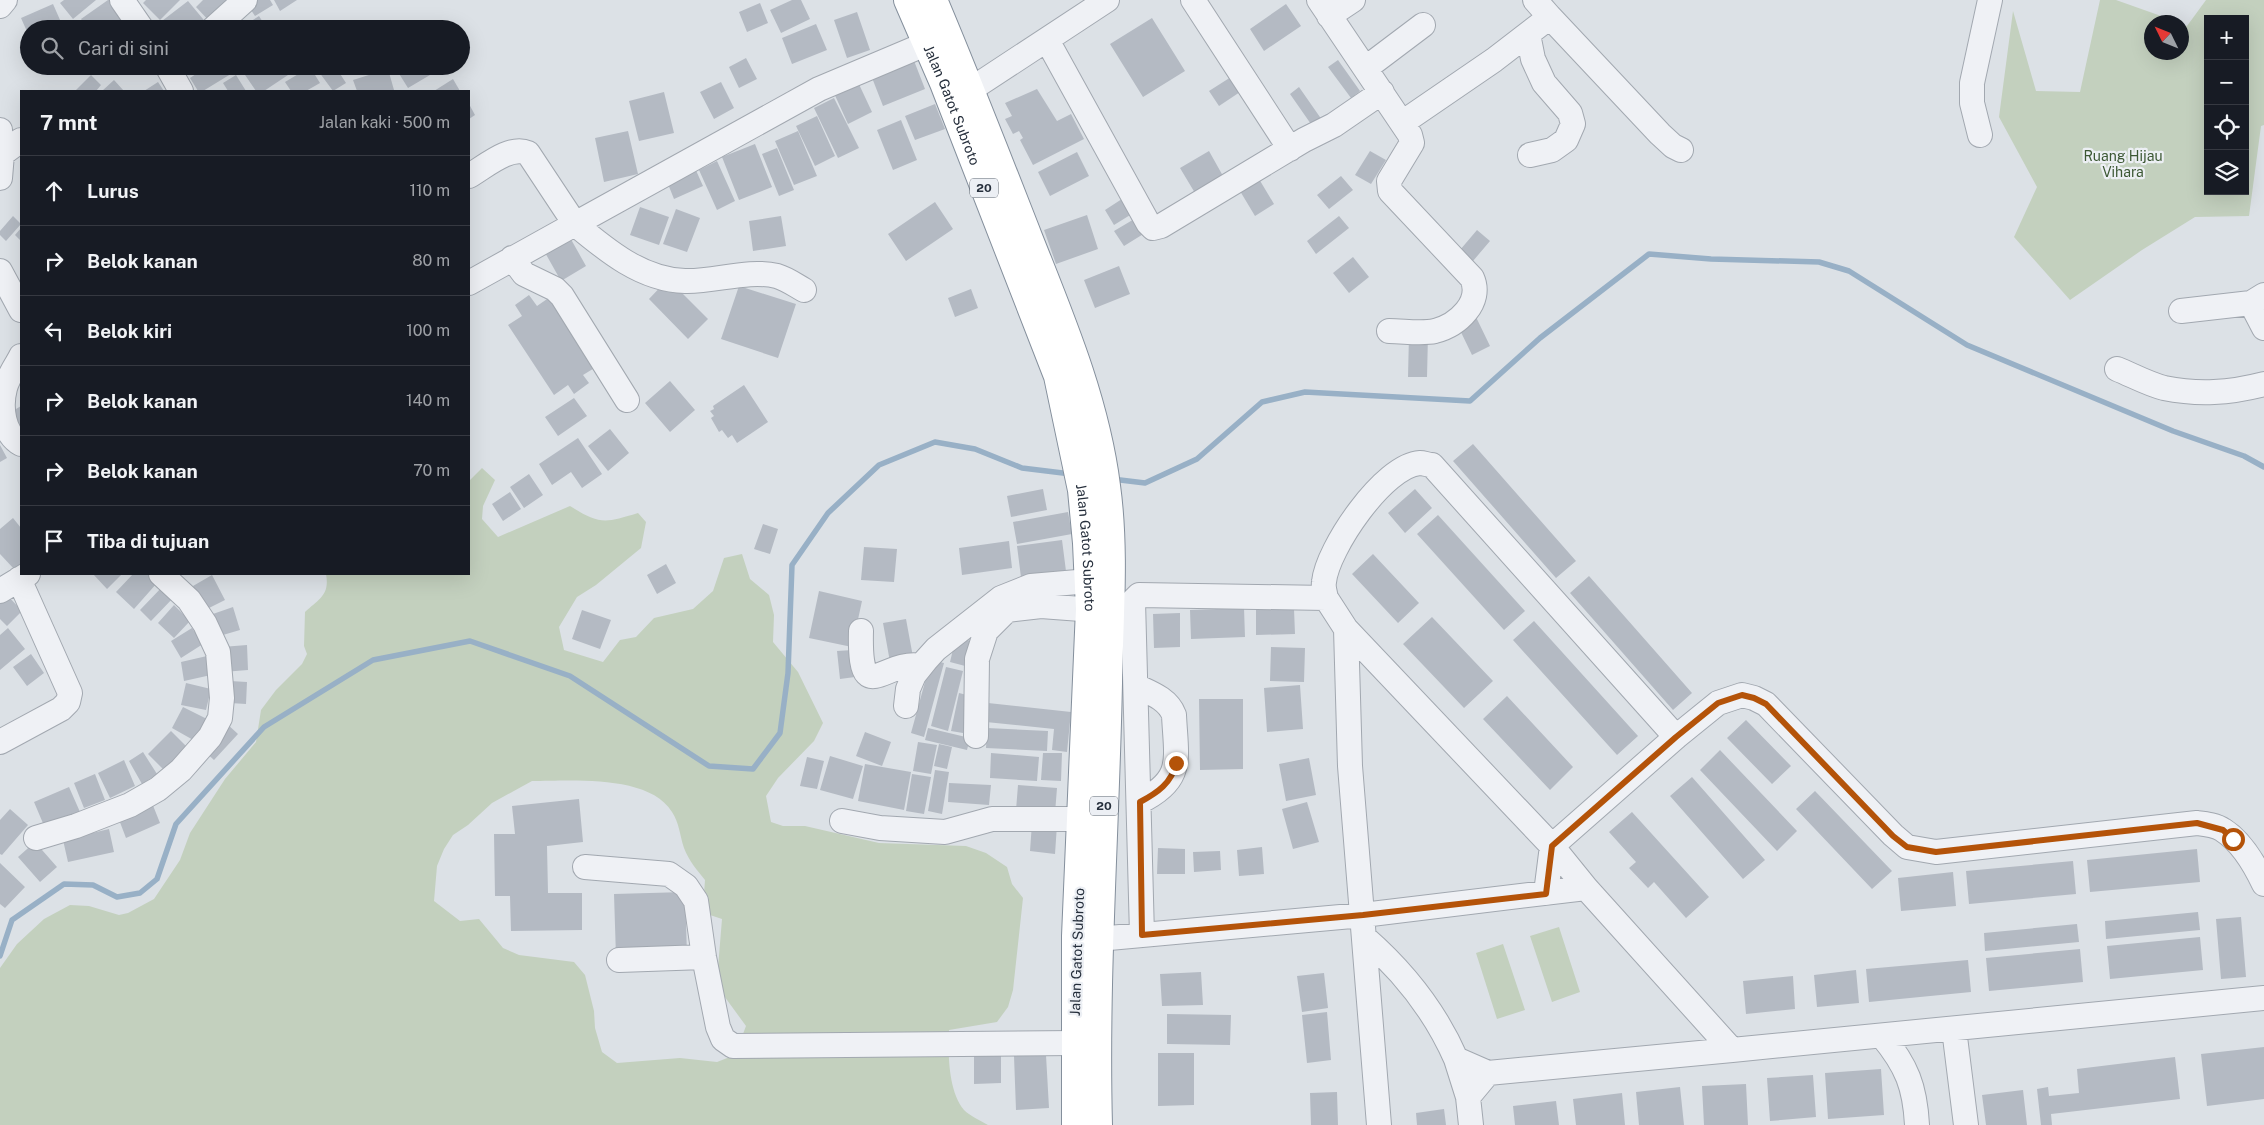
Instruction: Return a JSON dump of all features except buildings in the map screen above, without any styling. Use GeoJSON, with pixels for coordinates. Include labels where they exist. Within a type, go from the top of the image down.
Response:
{"type":"FeatureCollection","features":[{"type":"Feature","properties":{"kind":"highway","name":"Jalan Gatot Subroto"},"geometry":{"type":"LineString","coordinates":[[908,0],[928,43],[960,94]]}},
{"type":"Feature","properties":{"kind":"highway","name":"Jalan Gatot Subroto"},"geometry":{"type":"LineString","coordinates":[[933,0],[960,94],[1067,367],[1110,554],[1100,610],[1082,819],[1098,1125]]}},
{"type":"Feature","properties":{"kind":"highway","name":"Jalan Gatot Subroto"},"geometry":{"type":"LineString","coordinates":[[1076,1125],[1075,1043],[1106,765],[1100,610],[1089,581],[1094,489]]}},
{"type":"Feature","properties":{"kind":"street"},"geometry":{"type":"LineString","coordinates":[[0,6],[5,0]]}},
{"type":"Feature","properties":{"kind":"street"},"geometry":{"type":"LineString","coordinates":[[122,0],[136,20]]}},
{"type":"Feature","properties":{"kind":"street"},"geometry":{"type":"LineString","coordinates":[[223,20],[245,0]]}},
{"type":"Feature","properties":{"kind":"street"},"geometry":{"type":"LineString","coordinates":[[960,94],[1107,0]]}},
{"type":"Feature","properties":{"kind":"street"},"geometry":{"type":"LineString","coordinates":[[1194,0],[1290,149]]}},
{"type":"Feature","properties":{"kind":"street"},"geometry":{"type":"LineString","coordinates":[[1353,0],[1324,8],[1402,122],[1410,135],[1412,143],[1389,181],[1390,190],[1472,278],[1476,292],[1472,304],[1461,316],[1436,331],[1389,331]]}},
{"type":"Feature","properties":{"kind":"street"},"geometry":{"type":"LineString","coordinates":[[1980,135],[1972,103],[1972,83],[1990,0]]}},
{"type":"Feature","properties":{"kind":"street"},"geometry":{"type":"LineString","coordinates":[[1402,122],[1528,34],[1542,8],[1660,134],[1672,146],[1681,150]]}},
{"type":"Feature","properties":{"kind":"street"},"geometry":{"type":"LineString","coordinates":[[1366,68],[1423,25]]}},
{"type":"Feature","properties":{"kind":"street"},"geometry":{"type":"LineString","coordinates":[[1528,34],[1533,59],[1544,83],[1570,113],[1573,124],[1566,140],[1552,150],[1530,155]]}},
{"type":"Feature","properties":{"kind":"street"},"geometry":{"type":"LineString","coordinates":[[1047,40],[1148,223],[1153,228],[1160,226],[1334,125],[1382,92]]}},
{"type":"Feature","properties":{"kind":"street"},"geometry":{"type":"LineString","coordinates":[[470,282],[819,89],[928,43]]}},
{"type":"Feature","properties":{"kind":"street"},"geometry":{"type":"LineString","coordinates":[[172,75],[180,90]]}},
{"type":"Feature","properties":{"kind":"street"},"geometry":{"type":"LineString","coordinates":[[0,130],[2,154],[0,178]]}},
{"type":"Feature","properties":{"kind":"street"},"geometry":{"type":"LineString","coordinates":[[2,154],[20,141]]}},
{"type":"Feature","properties":{"kind":"street"},"geometry":{"type":"LineString","coordinates":[[470,175],[510,152],[522,151],[528,153],[575,224],[626,263],[658,276],[683,281],[768,275],[788,280],[804,290]]}},
{"type":"Feature","properties":{"kind":"street"},"geometry":{"type":"LineString","coordinates":[[512,258],[524,274],[555,289],[562,296],[627,400]]}},
{"type":"Feature","properties":{"kind":"street"},"geometry":{"type":"LineString","coordinates":[[7,276],[20,308]]}},
{"type":"Feature","properties":{"kind":"street"},"geometry":{"type":"LineString","coordinates":[[2181,311],[2258,299],[2264,328]]}},
{"type":"Feature","properties":{"kind":"street"},"geometry":{"type":"LineString","coordinates":[[20,358],[5,387],[3,411],[7,428],[12,438],[20,443]]}},
{"type":"Feature","properties":{"kind":"street"},"geometry":{"type":"LineString","coordinates":[[2116,369],[2162,387],[2183,390],[2218,394],[2263,386]]}},
{"type":"Feature","properties":{"kind":"street"},"geometry":{"type":"LineString","coordinates":[[1676,737],[1432,465],[1420,463],[1397,472],[1356,514],[1344,531],[1326,571],[1323,583],[1326,598],[1346,630],[1552,846],[1586,888],[1732,1050]]}},
{"type":"Feature","properties":{"kind":"street"},"geometry":{"type":"LineString","coordinates":[[36,838],[76,826],[130,805],[158,789],[180,770],[210,737],[220,718],[222,698],[218,652],[205,624],[189,600],[162,575]]}},
{"type":"Feature","properties":{"kind":"street"},"geometry":{"type":"LineString","coordinates":[[906,706],[908,688],[921,666],[952,635],[1001,598],[1016,590],[1031,586],[1089,581]]}},
{"type":"Feature","properties":{"kind":"street"},"geometry":{"type":"LineString","coordinates":[[0,742],[61,709],[68,702],[70,693],[69,687],[16,582]]}},
{"type":"Feature","properties":{"kind":"street"},"geometry":{"type":"LineString","coordinates":[[1142,935],[1140,802],[1132,604],[1139,595],[1326,598]]}},
{"type":"Feature","properties":{"kind":"street"},"geometry":{"type":"LineString","coordinates":[[976,736],[977,659],[986,631],[1007,610],[1041,606],[1100,610]]}},
{"type":"Feature","properties":{"kind":"street"},"geometry":{"type":"LineString","coordinates":[[1346,630],[1350,766],[1380,1125]]}},
{"type":"Feature","properties":{"kind":"street"},"geometry":{"type":"LineString","coordinates":[[861,631],[862,665],[870,675],[875,677],[884,675],[912,664],[921,666]]}},
{"type":"Feature","properties":{"kind":"street"},"geometry":{"type":"LineString","coordinates":[[1136,686],[1162,700],[1172,708],[1176,763],[1171,778],[1163,788],[1140,802]]}},
{"type":"Feature","properties":{"kind":"street"},"geometry":{"type":"LineString","coordinates":[[1546,894],[1552,846],[1676,737],[1718,703],[1742,695],[1766,704],[1879,822],[1907,847],[1936,852],[2197,823],[2223,830],[2233,839],[2246,853],[2264,884]]}},
{"type":"Feature","properties":{"kind":"street"},"geometry":{"type":"LineString","coordinates":[[842,821],[880,828],[945,832],[992,819],[1082,819]]}},
{"type":"Feature","properties":{"kind":"street"},"geometry":{"type":"LineString","coordinates":[[585,867],[669,874],[686,886],[696,901],[704,957],[718,1027],[723,1039],[733,1046],[1075,1043]]}},
{"type":"Feature","properties":{"kind":"street"},"geometry":{"type":"LineString","coordinates":[[1087,938],[1142,935],[1363,915],[1586,888]]}},
{"type":"Feature","properties":{"kind":"street"},"geometry":{"type":"LineString","coordinates":[[1365,938],[1388,958],[1416,990],[1444,1033],[1456,1060],[1468,1097],[1470,1125]]}},
{"type":"Feature","properties":{"kind":"street"},"geometry":{"type":"LineString","coordinates":[[619,960],[704,957]]}},
{"type":"Feature","properties":{"kind":"street"},"geometry":{"type":"LineString","coordinates":[[1456,1060],[1488,1073],[2264,998]]}},
{"type":"Feature","properties":{"kind":"street"},"geometry":{"type":"LineString","coordinates":[[1954,1029],[1966,1125]]}},
{"type":"Feature","properties":{"kind":"street"},"geometry":{"type":"LineString","coordinates":[[1882,1036],[1900,1058],[1907,1073],[1916,1102],[1918,1125]]}},
{"type":"Feature","properties":{"kind":"street"},"geometry":{"type":"LineString","coordinates":[[1468,1097],[1488,1073]]}},
{"type":"Feature","properties":{"kind":"green space","name":"Ruang Hijau Vihara"},"geometry":{"type":"Polygon","coordinates":[[[2100,0],[2116,0],[2158,15],[2144,15],[2144,60],[2189,60],[2189,23],[2206,0],[2264,0],[2264,125],[2261,126],[2249,216],[2195,217],[2142,250],[2070,300],[2014,237],[2037,187],[1999,117],[2013,11],[2036,91],[2080,92],[2100,0]]]}},
{"type":"Feature","properties":{"kind":"green space"},"geometry":{"type":"Polygon","coordinates":[[[482,468],[495,480],[483,506],[482,519],[498,537],[570,506],[596,519],[618,519],[638,513],[646,522],[641,548],[596,585],[577,597],[559,627],[564,650],[603,662],[620,640],[636,637],[654,618],[693,609],[713,591],[724,558],[742,554],[750,579],[769,595],[774,615],[773,642],[798,672],[823,723],[814,741],[778,778],[766,796],[771,822],[783,826],[805,826],[879,843],[966,846],[986,853],[1007,867],[1012,884],[1023,898],[1013,990],[1008,1007],[997,1022],[949,1030],[950,1072],[955,1093],[964,1110],[988,1125],[0,1125],[0,968],[17,944],[44,919],[70,905],[89,906],[119,915],[128,913],[154,899],[180,860],[190,833],[225,779],[256,742],[261,710],[276,690],[302,664],[307,654],[304,646],[305,612],[325,592],[326,575],[470,575],[470,480],[482,468]],[[532,781],[492,803],[468,825],[453,835],[444,849],[437,866],[434,901],[460,921],[479,919],[503,948],[519,955],[574,962],[585,975],[594,1011],[595,1028],[602,1052],[617,1063],[680,1058],[717,1062],[735,1055],[746,1026],[719,989],[717,980],[722,919],[710,915],[703,908],[705,880],[686,853],[672,812],[661,800],[646,791],[628,785],[587,781],[532,781]]]}},
{"type":"Feature","properties":{"kind":"green space"},"geometry":{"type":"Polygon","coordinates":[[[1559,927],[1580,992],[1552,1002],[1530,936],[1559,927]]]}},
{"type":"Feature","properties":{"kind":"green space"},"geometry":{"type":"Polygon","coordinates":[[[1503,944],[1525,1010],[1497,1019],[1476,953],[1503,944]]]}},
{"type":"Feature","properties":{"kind":"waterway"},"geometry":{"type":"LineString","coordinates":[[1112,479],[1145,483],[1197,459],[1262,402],[1305,392],[1470,401],[1540,338],[1649,254],[1711,259],[1819,262],[1849,271],[1967,345],[2173,431],[2244,456],[2264,467]]}},
{"type":"Feature","properties":{"kind":"waterway"},"geometry":{"type":"LineString","coordinates":[[0,956],[12,920],[64,884],[93,885],[117,897],[140,893],[157,879],[176,824],[264,727],[373,660],[470,641],[570,676],[709,766],[753,769],[780,733],[788,673],[792,565],[828,513],[879,465],[935,442],[975,449],[1022,468],[1071,474]]}},
{"type":"Feature","properties":{"kind":"route"},"geometry":{"type":"LineString","coordinates":[[1176,763],[1171,778],[1163,788],[1140,802],[1142,935],[1363,915],[1546,894],[1552,846],[1676,737],[1718,703],[1742,695],[1766,704],[1879,822],[1907,847],[1936,852],[2197,823],[2223,830],[2233,839]]}}]}
